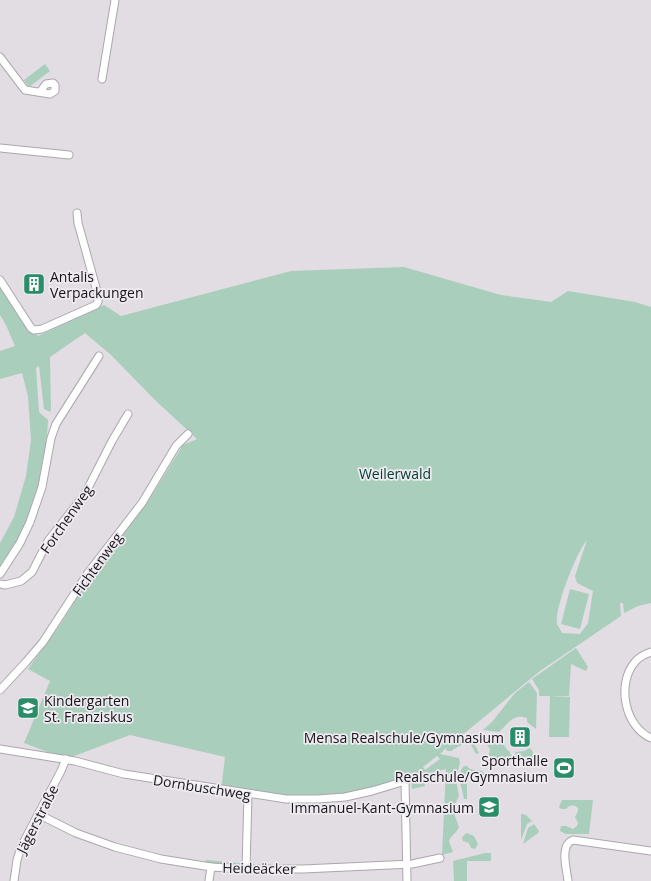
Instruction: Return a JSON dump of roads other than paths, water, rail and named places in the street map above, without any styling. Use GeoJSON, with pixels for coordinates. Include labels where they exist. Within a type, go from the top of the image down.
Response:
{"type":"FeatureCollection","features":[{"type":"Feature","properties":{"kind":"street"},"geometry":{"type":"LineString","coordinates":[[102,79],[115,0]]}},
{"type":"Feature","properties":{"kind":"street"},"geometry":{"type":"LineString","coordinates":[[0,57],[22,88],[27,91],[40,92]]}},
{"type":"Feature","properties":{"kind":"street"},"geometry":{"type":"LineString","coordinates":[[0,148],[68,155]]}},
{"type":"Feature","properties":{"kind":"street"},"geometry":{"type":"LineString","coordinates":[[0,280],[31,328],[34,330],[42,329],[94,306],[98,302],[98,295],[78,223],[78,213]]}},
{"type":"Feature","properties":{"kind":"street"},"geometry":{"type":"LineString","coordinates":[[0,574],[20,543],[30,522],[40,492],[51,438],[56,424],[98,356]]}},
{"type":"Feature","properties":{"kind":"street","name":"Forchenweg"},"geometry":{"type":"LineString","coordinates":[[0,584],[5,585],[21,581],[32,572],[48,541],[85,494],[128,414]]}},
{"type":"Feature","properties":{"kind":"street","name":"Fichtenweg"},"geometry":{"type":"LineString","coordinates":[[0,690],[43,642],[88,573],[142,503],[176,446],[188,434]]}},
{"type":"Feature","properties":{"kind":"street"},"geometry":{"type":"LineString","coordinates":[[651,652],[635,662],[629,672],[625,687],[626,701],[633,723],[644,735],[651,738]]}},
{"type":"Feature","properties":{"kind":"street","name":"Dornbuschweg"},"geometry":{"type":"LineString","coordinates":[[1,751],[66,759],[124,774],[248,794],[299,800],[332,798],[372,791],[406,781],[406,864]]}},
{"type":"Feature","properties":{"kind":"street","name":"Jägerstraße"},"geometry":{"type":"LineString","coordinates":[[14,881],[19,853],[66,759]]}},
{"type":"Feature","properties":{"kind":"street"},"geometry":{"type":"LineString","coordinates":[[246,869],[248,794]]}},
{"type":"Feature","properties":{"kind":"street","name":"Heideäcker"},"geometry":{"type":"LineString","coordinates":[[38,814],[76,833],[114,847],[161,859],[211,867],[287,870],[406,864],[440,858]]}},
{"type":"Feature","properties":{"kind":"street"},"geometry":{"type":"LineString","coordinates":[[568,881],[565,853],[566,845],[568,842],[573,840],[651,851]]}},
{"type":"Feature","properties":{"kind":"street"},"geometry":{"type":"LineString","coordinates":[[406,864],[407,881]]}},
{"type":"Feature","properties":{"kind":"street"},"geometry":{"type":"LineString","coordinates":[[209,881],[211,867]]}},
{"type":"Feature","properties":{"kind":"place","name":"Antalis Verpackungen"},"geometry":{"type":"Point","coordinates":[34,284]}},
{"type":"Feature","properties":{"kind":"place","name":"Kindergarten St. Franziskus"},"geometry":{"type":"Point","coordinates":[28,708]}},
{"type":"Feature","properties":{"kind":"place","name":"Mensa Realschule/Gymnasium"},"geometry":{"type":"Point","coordinates":[520,737]}},
{"type":"Feature","properties":{"kind":"place","name":"Sporthalle Realschule/Gymnasium"},"geometry":{"type":"Point","coordinates":[564,768]}},
{"type":"Feature","properties":{"kind":"place","name":"Immanuel-Kant-Gymnasium"},"geometry":{"type":"Point","coordinates":[489,807]}},
{"type":"Feature","properties":{"kind":"park label","name":"Weilerwald"},"geometry":{"type":"Point","coordinates":[395,473]}}]}
